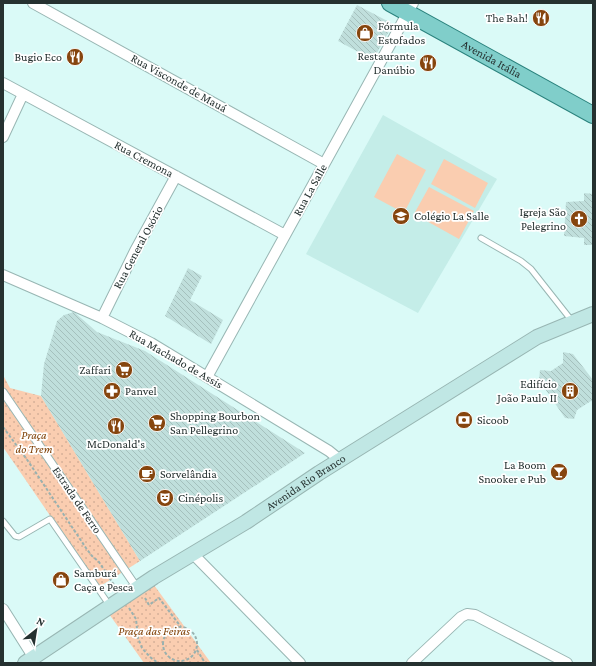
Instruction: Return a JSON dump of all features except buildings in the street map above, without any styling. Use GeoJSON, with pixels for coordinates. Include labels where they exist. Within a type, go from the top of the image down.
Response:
{"type":"FeatureCollection","features":[{"type":"Feature","properties":{"kind":"main road","name":"Avenida Itália"},"geometry":{"type":"LineString","coordinates":[[390,3],[410,8],[593,115]]}},
{"type":"Feature","properties":{"kind":"main road","name":"Avenida Rio Branco"},"geometry":{"type":"LineString","coordinates":[[30,661],[137,588],[246,522],[340,460],[537,337],[593,314]]}},
{"type":"Feature","properties":{"kind":"street","name":"Rua Visconde de Mauá"},"geometry":{"type":"LineString","coordinates":[[33,3],[324,164]]}},
{"type":"Feature","properties":{"kind":"street","name":"Rua La Salle"},"geometry":{"type":"LineString","coordinates":[[208,376],[410,8]]}},
{"type":"Feature","properties":{"kind":"street","name":"Rua Cremona"},"geometry":{"type":"LineString","coordinates":[[3,83],[285,235]]}},
{"type":"Feature","properties":{"kind":"street"},"geometry":{"type":"LineString","coordinates":[[3,137],[23,94]]}},
{"type":"Feature","properties":{"kind":"street","name":"Rua General Osório"},"geometry":{"type":"LineString","coordinates":[[102,318],[135,251],[176,176]]}},
{"type":"Feature","properties":{"kind":"street","name":"Rua Machado de Assis"},"geometry":{"type":"LineString","coordinates":[[3,275],[102,318],[151,343],[330,451],[340,460]]}},
{"type":"Feature","properties":{"kind":"street","name":"Estrada de Ferro"},"geometry":{"type":"LineString","coordinates":[[3,392],[137,588]]}},
{"type":"Feature","properties":{"kind":"street"},"geometry":{"type":"LineString","coordinates":[[193,554],[300,663]]}},
{"type":"Feature","properties":{"kind":"street"},"geometry":{"type":"LineString","coordinates":[[3,610],[30,661]]}},
{"type":"Feature","properties":{"kind":"street"},"geometry":{"type":"LineString","coordinates":[[412,663],[461,617],[467,614],[475,615],[567,663]]}},
{"type":"Feature","properties":{"kind":"lane"},"geometry":{"type":"LineString","coordinates":[[481,238],[521,261],[531,269],[572,322]]}},
{"type":"Feature","properties":{"kind":"lane"},"geometry":{"type":"LineString","coordinates":[[3,521],[18,537],[50,519],[110,606]]}},
{"type":"Feature","properties":{"kind":"path"},"geometry":{"type":"LineString","coordinates":[[3,427],[28,461],[86,548],[99,562],[136,619],[138,638],[142,648],[158,663]]}},
{"type":"Feature","properties":{"kind":"path"},"geometry":{"type":"LineString","coordinates":[[137,588],[149,605],[159,598],[181,627]]}},
{"type":"Feature","properties":{"kind":"path"},"geometry":{"type":"LineString","coordinates":[[197,650],[191,658],[182,662],[173,660],[165,654],[162,645],[165,635],[172,629],[181,627],[191,630],[197,639],[197,650],[204,663]]}},
{"type":"Feature","properties":{"kind":"shaded area","name":"Colégio La Salle"},"geometry":{"type":"Polygon","coordinates":[[[383,115],[497,179],[418,313],[306,254],[383,115]]]}},
{"type":"Feature","properties":{"kind":"green space"},"geometry":{"type":"Polygon","coordinates":[[[397,154],[426,170],[404,213],[374,197],[397,154]]]}},
{"type":"Feature","properties":{"kind":"green space"},"geometry":{"type":"Polygon","coordinates":[[[444,159],[488,183],[475,208],[431,184],[444,159]]]}},
{"type":"Feature","properties":{"kind":"green space"},"geometry":{"type":"Polygon","coordinates":[[[429,187],[474,211],[459,239],[414,214],[429,187]]]}},
{"type":"Feature","properties":{"kind":"green space","name":"Praça do Trem"},"geometry":{"type":"Polygon","coordinates":[[[3,375],[10,388],[41,396],[140,561],[99,587],[3,447],[3,375]]]}},
{"type":"Feature","properties":{"kind":"green space","name":"Praça das Feiras"},"geometry":{"type":"Polygon","coordinates":[[[154,585],[211,663],[144,663],[109,614],[154,585]]]}},
{"type":"Feature","properties":{"kind":"place","name":"The Bah!"},"geometry":{"type":"Point","coordinates":[541,18]}},
{"type":"Feature","properties":{"kind":"place","name":"Fórmula Estofados"},"geometry":{"type":"Point","coordinates":[365,33]}},
{"type":"Feature","properties":{"kind":"place","name":"Bugio Eco"},"geometry":{"type":"Point","coordinates":[75,57]}},
{"type":"Feature","properties":{"kind":"place","name":"Restaurante Danúbio"},"geometry":{"type":"Point","coordinates":[428,63]}},
{"type":"Feature","properties":{"kind":"place","name":"Colégio La Salle"},"geometry":{"type":"Point","coordinates":[401,216]}},
{"type":"Feature","properties":{"kind":"place","name":"Igreja São Pelegrino"},"geometry":{"type":"Point","coordinates":[579,219]}},
{"type":"Feature","properties":{"kind":"place","name":"Zaffari"},"geometry":{"type":"Point","coordinates":[124,370]}},
{"type":"Feature","properties":{"kind":"place","name":"Panvel"},"geometry":{"type":"Point","coordinates":[112,391]}},
{"type":"Feature","properties":{"kind":"place","name":"Edifício João Paulo II"},"geometry":{"type":"Point","coordinates":[570,391]}},
{"type":"Feature","properties":{"kind":"place","name":"Sicoob"},"geometry":{"type":"Point","coordinates":[464,420]}},
{"type":"Feature","properties":{"kind":"place","name":"Shopping Bourbon San Pellegrino"},"geometry":{"type":"Point","coordinates":[157,423]}},
{"type":"Feature","properties":{"kind":"place","name":"McDonald's"},"geometry":{"type":"Point","coordinates":[116,426]}},
{"type":"Feature","properties":{"kind":"place","name":"La Boom Snooker e Pub"},"geometry":{"type":"Point","coordinates":[559,472]}},
{"type":"Feature","properties":{"kind":"place","name":"Sorvelândia"},"geometry":{"type":"Point","coordinates":[147,474]}},
{"type":"Feature","properties":{"kind":"place","name":"Cinépolis"},"geometry":{"type":"Point","coordinates":[165,498]}},
{"type":"Feature","properties":{"kind":"place","name":"Samburá Caça e Pesca"},"geometry":{"type":"Point","coordinates":[61,580]}}]}
